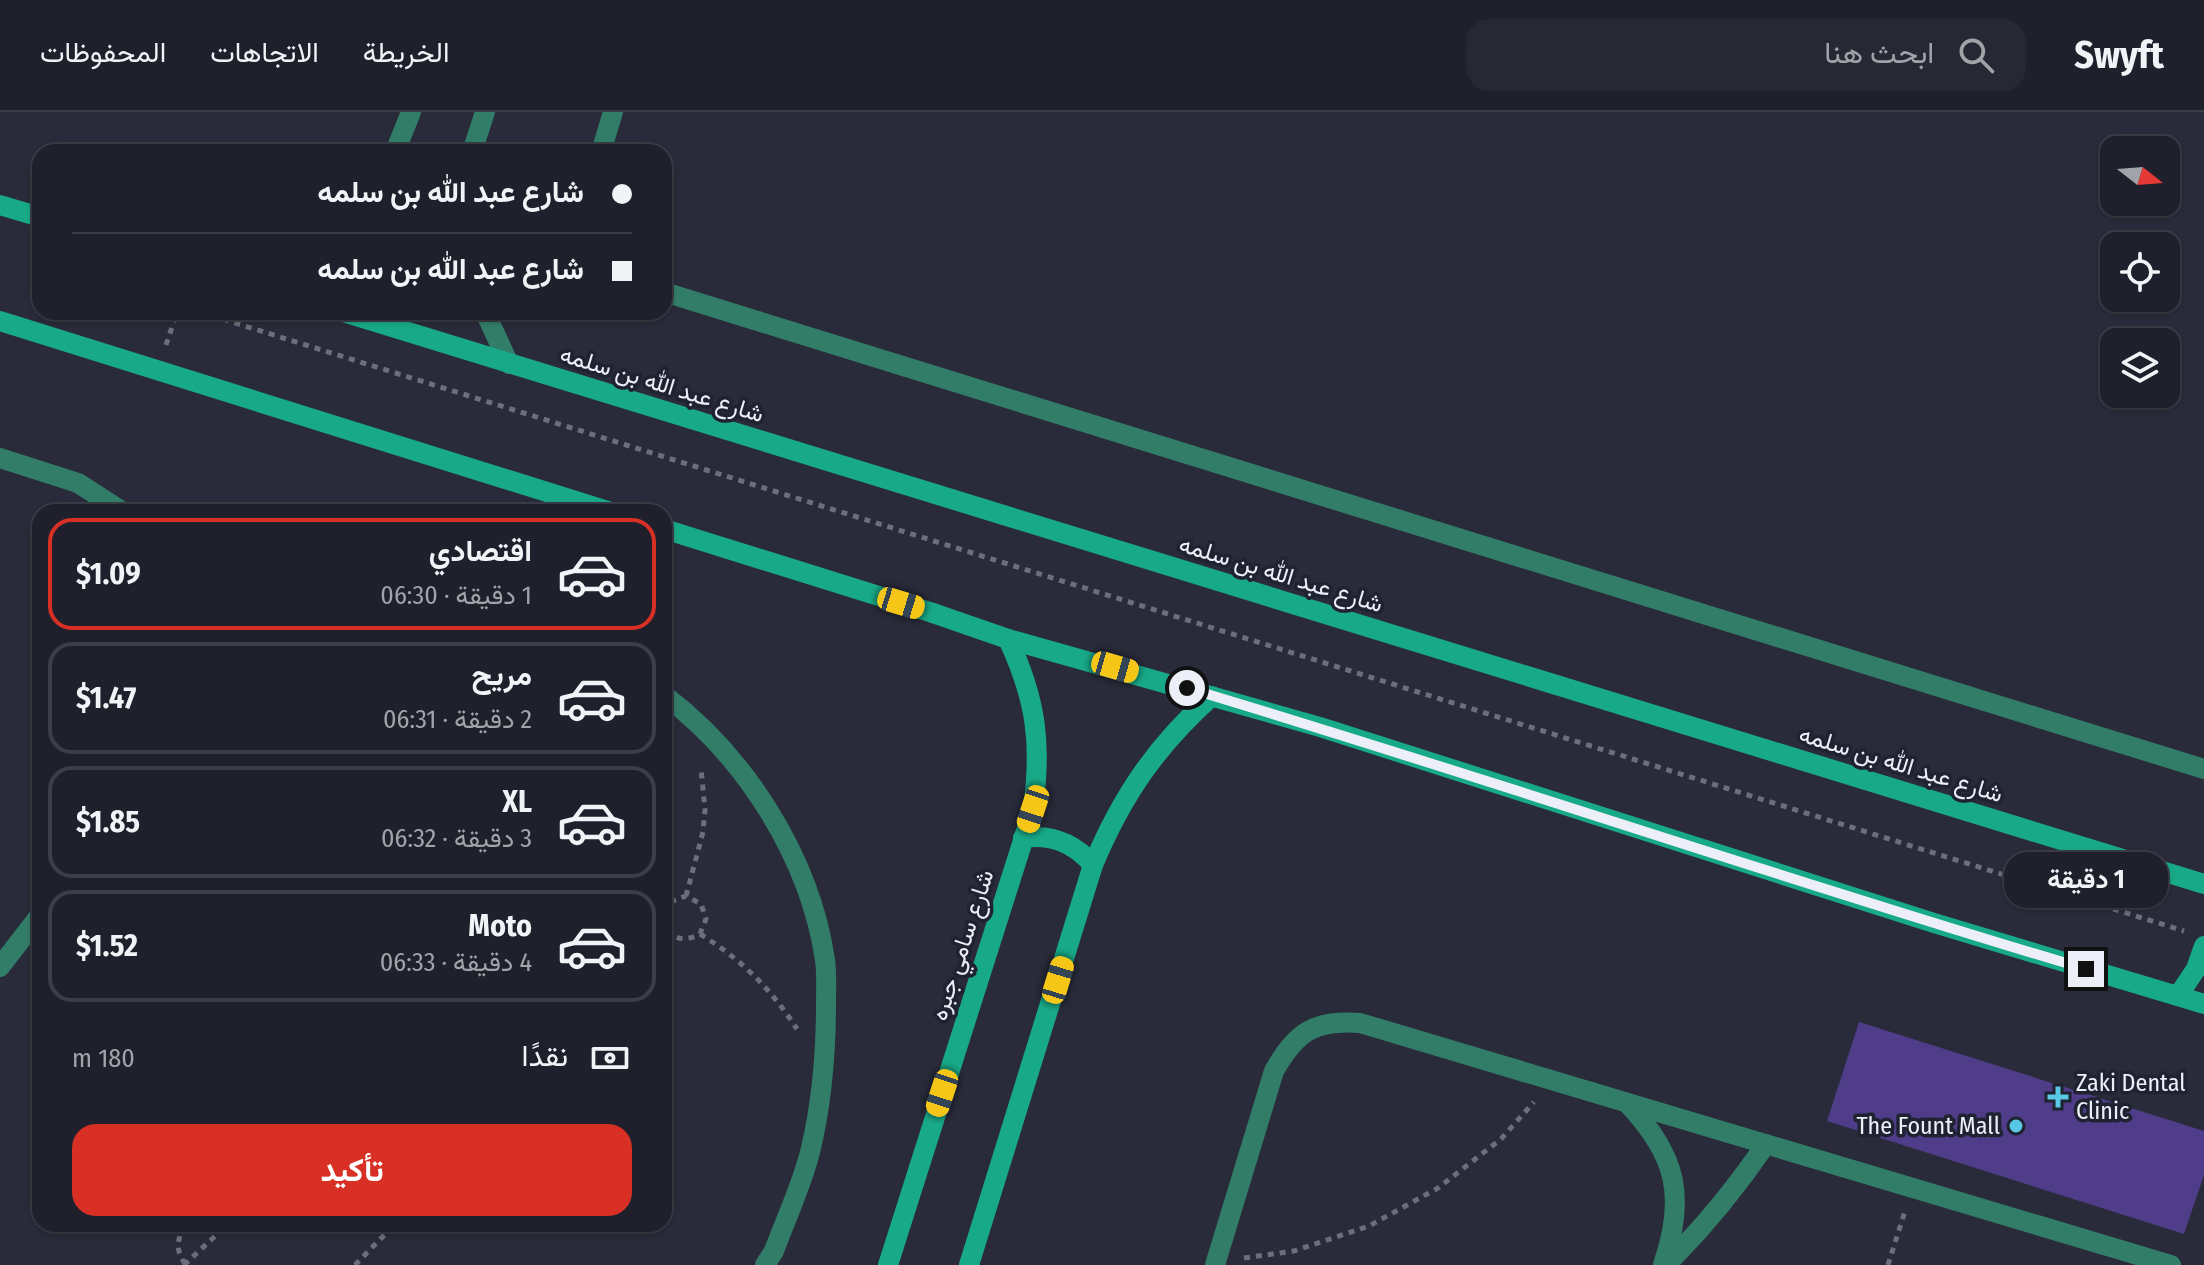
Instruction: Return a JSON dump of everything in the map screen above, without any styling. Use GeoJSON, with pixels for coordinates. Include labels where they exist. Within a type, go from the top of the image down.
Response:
{"type":"FeatureCollection","features":[{"type":"Feature","properties":{"kind":"main road"},"geometry":{"type":"LineString","coordinates":[[0,205],[32,215]]}},
{"type":"Feature","properties":{"kind":"main road","name":"شارع عبد الله بن سلمه"},"geometry":{"type":"LineString","coordinates":[[369,320],[2204,884]]}},
{"type":"Feature","properties":{"kind":"main road"},"geometry":{"type":"LineString","coordinates":[[0,321],[585,504]]}},
{"type":"Feature","properties":{"kind":"main road"},"geometry":{"type":"LineString","coordinates":[[672,532],[1008,639],[1320,727],[1934,923],[2204,1004]]}},
{"type":"Feature","properties":{"kind":"main road","name":"شارع سامي جبره"},"geometry":{"type":"LineString","coordinates":[[888,1265],[1033,809],[1038,774],[1038,739],[1033,704],[1023,670],[1008,639]]}},
{"type":"Feature","properties":{"kind":"main road"},"geometry":{"type":"LineString","coordinates":[[969,1265],[1093,865],[1109,827],[1129,790],[1180,724],[1212,696]]}},
{"type":"Feature","properties":{"kind":"main road"},"geometry":{"type":"LineString","coordinates":[[1023,838],[1036,836],[1062,841],[1074,847],[1093,865]]}},
{"type":"Feature","properties":{"kind":"main road"},"geometry":{"type":"LineString","coordinates":[[2178,996],[2196,969],[2196,940]]}},
{"type":"Feature","properties":{"kind":"street"},"geometry":{"type":"LineString","coordinates":[[398,144],[411,112]]}},
{"type":"Feature","properties":{"kind":"street"},"geometry":{"type":"LineString","coordinates":[[475,144],[485,112]]}},
{"type":"Feature","properties":{"kind":"street"},"geometry":{"type":"LineString","coordinates":[[603,144],[613,112]]}},
{"type":"Feature","properties":{"kind":"street"},"geometry":{"type":"LineString","coordinates":[[672,294],[2204,769]]}},
{"type":"Feature","properties":{"kind":"street"},"geometry":{"type":"LineString","coordinates":[[489,320],[509,364]]}},
{"type":"Feature","properties":{"kind":"street"},"geometry":{"type":"LineString","coordinates":[[0,458],[78,483],[114,504]]}},
{"type":"Feature","properties":{"kind":"street"},"geometry":{"type":"LineString","coordinates":[[672,702],[697,723],[730,759],[760,798],[785,840],[806,885],[825,961],[823,1066],[811,1149],[774,1251],[765,1265]]}},
{"type":"Feature","properties":{"kind":"street"},"geometry":{"type":"LineString","coordinates":[[0,967],[32,925]]}},
{"type":"Feature","properties":{"kind":"street"},"geometry":{"type":"LineString","coordinates":[[1216,1264],[1274,1071],[1287,1048],[1308,1030],[1333,1021],[1360,1023],[2171,1265]]}},
{"type":"Feature","properties":{"kind":"street"},"geometry":{"type":"LineString","coordinates":[[1625,1101],[1651,1128],[1669,1161],[1676,1197],[1674,1235],[1664,1265]]}},
{"type":"Feature","properties":{"kind":"street"},"geometry":{"type":"LineString","coordinates":[[1664,1265],[1701,1230],[1728,1198],[1766,1144]]}},
{"type":"Feature","properties":{"kind":"path"},"geometry":{"type":"LineString","coordinates":[[225,320],[2196,940]]}},
{"type":"Feature","properties":{"kind":"path"},"geometry":{"type":"LineString","coordinates":[[686,896],[703,832],[705,810],[697,723]]}},
{"type":"Feature","properties":{"kind":"path"},"geometry":{"type":"LineString","coordinates":[[672,901],[686,896],[701,904],[705,911],[704,927],[700,934],[684,940],[672,935]]}},
{"type":"Feature","properties":{"kind":"path"},"geometry":{"type":"LineString","coordinates":[[700,934],[737,959],[769,990],[823,1066]]}},
{"type":"Feature","properties":{"kind":"path"},"geometry":{"type":"LineString","coordinates":[[1216,1264],[1294,1251],[1369,1226],[1438,1188],[1501,1139],[1553,1080]]}},
{"type":"Feature","properties":{"kind":"path"},"geometry":{"type":"LineString","coordinates":[[1888,1265],[1912,1188]]}},
{"type":"Feature","properties":{"kind":"path"},"geometry":{"type":"LineString","coordinates":[[179,1232],[179,1253],[185,1264],[219,1232]]}},
{"type":"Feature","properties":{"kind":"path"},"geometry":{"type":"LineString","coordinates":[[355,1265],[387,1232]]}},
{"type":"Feature","properties":{"kind":"building","name":"The Fount Mall"},"geometry":{"type":"Polygon","coordinates":[[[1859,1022],[2204,1131],[2204,1175],[2184,1234],[1827,1121],[1859,1022]]]}},
{"type":"Feature","properties":{"kind":"place","name":"Zaki Dental Clinic"},"geometry":{"type":"Point","coordinates":[2058,1097]}},
{"type":"Feature","properties":{"kind":"place","name":"The Fount Mall"},"geometry":{"type":"Point","coordinates":[2016,1126]}},
{"type":"Feature","properties":{"kind":"route"},"geometry":{"type":"LineString","coordinates":[[1187,688],[1320,727],[2086,969]]}}]}
